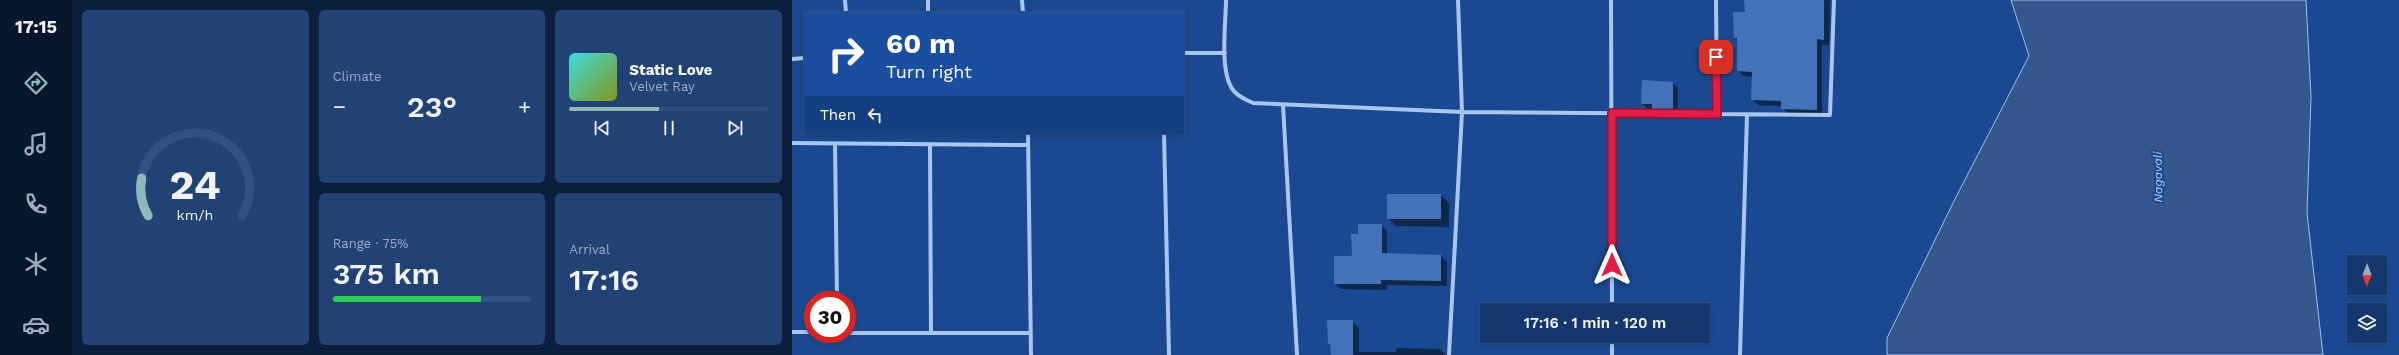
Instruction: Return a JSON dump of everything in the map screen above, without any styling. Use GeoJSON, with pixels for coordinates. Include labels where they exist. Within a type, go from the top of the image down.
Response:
{"type":"FeatureCollection","features":[{"type":"Feature","properties":{"kind":"street"},"geometry":{"type":"LineString","coordinates":[[845,0],[846,12]]}},
{"type":"Feature","properties":{"kind":"street"},"geometry":{"type":"LineString","coordinates":[[928,0],[928,12]]}},
{"type":"Feature","properties":{"kind":"street"},"geometry":{"type":"LineString","coordinates":[[1022,0],[1023,12]]}},
{"type":"Feature","properties":{"kind":"street"},"geometry":{"type":"LineString","coordinates":[[1226,0],[1225,53],[1227,76],[1232,89],[1240,97],[1253,103],[1462,112],[1747,115],[1830,115],[1834,0]]}},
{"type":"Feature","properties":{"kind":"street"},"geometry":{"type":"LineString","coordinates":[[1449,355],[1462,112],[1458,0]]}},
{"type":"Feature","properties":{"kind":"street"},"geometry":{"type":"LineString","coordinates":[[1611,0],[1612,303]]}},
{"type":"Feature","properties":{"kind":"street"},"geometry":{"type":"LineString","coordinates":[[1716,0],[1717,114]]}},
{"type":"Feature","properties":{"kind":"street"},"geometry":{"type":"LineString","coordinates":[[1184,53],[1225,53]]}},
{"type":"Feature","properties":{"kind":"street"},"geometry":{"type":"LineString","coordinates":[[792,59],[804,58]]}},
{"type":"Feature","properties":{"kind":"street"},"geometry":{"type":"LineString","coordinates":[[1283,105],[1297,355]]}},
{"type":"Feature","properties":{"kind":"street"},"geometry":{"type":"LineString","coordinates":[[1740,355],[1747,115]]}},
{"type":"Feature","properties":{"kind":"street"},"geometry":{"type":"LineString","coordinates":[[1028,134],[1031,355]]}},
{"type":"Feature","properties":{"kind":"street"},"geometry":{"type":"LineString","coordinates":[[1164,134],[1169,355]]}},
{"type":"Feature","properties":{"kind":"street"},"geometry":{"type":"LineString","coordinates":[[792,144],[930,146],[1028,145]]}},
{"type":"Feature","properties":{"kind":"street"},"geometry":{"type":"LineString","coordinates":[[835,144],[837,291]]}},
{"type":"Feature","properties":{"kind":"street"},"geometry":{"type":"LineString","coordinates":[[930,146],[931,333]]}},
{"type":"Feature","properties":{"kind":"street"},"geometry":{"type":"LineString","coordinates":[[792,332],[804,332]]}},
{"type":"Feature","properties":{"kind":"street"},"geometry":{"type":"LineString","coordinates":[[856,333],[1031,333]]}},
{"type":"Feature","properties":{"kind":"street"},"geometry":{"type":"LineString","coordinates":[[1612,343],[1612,355]]}},
{"type":"Feature","properties":{"kind":"water","name":"Nagavali"},"geometry":{"type":"Polygon","coordinates":[[[2011,0],[2306,0],[2311,97],[2307,213],[2323,355],[1887,355],[1887,338],[1956,197],[2029,56],[2011,0]]]}},
{"type":"Feature","properties":{"kind":"building"},"geometry":{"type":"Polygon","coordinates":[[[1744,0],[1824,0],[1824,40],[1817,39],[1817,110],[1781,109],[1781,101],[1751,100],[1752,72],[1737,71],[1737,38],[1734,38],[1733,12],[1745,12],[1744,0]]]}},
{"type":"Feature","properties":{"kind":"building"},"geometry":{"type":"Polygon","coordinates":[[[1642,80],[1673,82],[1673,110],[1652,109],[1652,104],[1641,104],[1642,80]]]}},
{"type":"Feature","properties":{"kind":"building"},"geometry":{"type":"Polygon","coordinates":[[[1387,194],[1441,194],[1441,219],[1387,219],[1387,194]]]}},
{"type":"Feature","properties":{"kind":"building"},"geometry":{"type":"Polygon","coordinates":[[[1358,224],[1382,224],[1382,253],[1441,255],[1441,281],[1381,280],[1381,284],[1334,284],[1334,256],[1352,256],[1351,234],[1358,234],[1358,224]]]}},
{"type":"Feature","properties":{"kind":"building"},"geometry":{"type":"Polygon","coordinates":[[[1327,320],[1353,320],[1353,355],[1331,355],[1330,344],[1328,344],[1327,320]]]}},
{"type":"Feature","properties":{"kind":"route"},"geometry":{"type":"LineString","coordinates":[[1612,265],[1612,113],[1717,114],[1716,57]]}}]}
